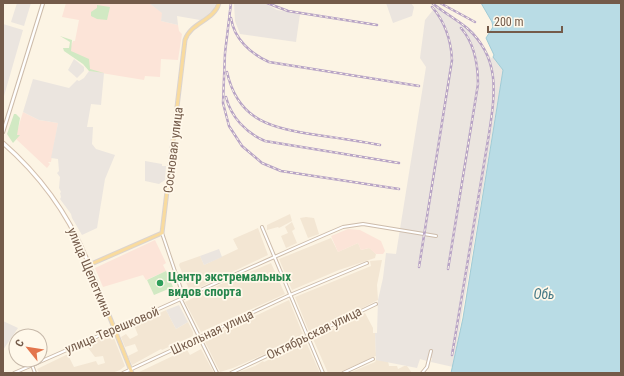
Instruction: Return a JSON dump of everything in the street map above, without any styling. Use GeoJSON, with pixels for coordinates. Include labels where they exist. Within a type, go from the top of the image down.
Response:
{"type":"FeatureCollection","features":[{"type":"Feature","properties":{"kind":"main road","name":"Сосновая улица"},"geometry":{"type":"LineString","coordinates":[[162,233],[185,40],[193,28],[213,15],[219,3]]}},
{"type":"Feature","properties":{"kind":"main road","name":"улица Щепеткина"},"geometry":{"type":"LineString","coordinates":[[3,143],[29,166],[52,194],[80,242],[131,371]]}},
{"type":"Feature","properties":{"kind":"main road"},"geometry":{"type":"LineString","coordinates":[[89,265],[162,233]]}},
{"type":"Feature","properties":{"kind":"street"},"geometry":{"type":"LineString","coordinates":[[3,132],[43,3]]}},
{"type":"Feature","properties":{"kind":"street","name":"улица Терешковой"},"geometry":{"type":"LineString","coordinates":[[48,358],[114,330],[274,257],[352,225],[368,224],[436,236]]}},
{"type":"Feature","properties":{"kind":"street"},"geometry":{"type":"LineString","coordinates":[[262,227],[323,373]]}},
{"type":"Feature","properties":{"kind":"street"},"geometry":{"type":"LineString","coordinates":[[162,233],[184,298]]}},
{"type":"Feature","properties":{"kind":"street","name":"Школьная улица"},"geometry":{"type":"LineString","coordinates":[[123,373],[131,371],[290,295],[367,263]]}},
{"type":"Feature","properties":{"kind":"street"},"geometry":{"type":"LineString","coordinates":[[181,300],[217,373]]}},
{"type":"Feature","properties":{"kind":"street","name":"Октябрьская улица"},"geometry":{"type":"LineString","coordinates":[[231,373],[376,304]]}},
{"type":"Feature","properties":{"kind":"street"},"geometry":{"type":"LineString","coordinates":[[422,373],[427,367],[431,351]]}},
{"type":"Feature","properties":{"kind":"street"},"geometry":{"type":"LineString","coordinates":[[343,373],[373,359]]}},
{"type":"Feature","properties":{"kind":"street","name":"улица Терешковой"},"geometry":{"type":"LineString","coordinates":[[14,373],[25,368]]}},
{"type":"Feature","properties":{"kind":"shaded area"},"geometry":{"type":"Polygon","coordinates":[[[17,3],[31,3],[24,26],[11,22],[17,3]]]}},
{"type":"Feature","properties":{"kind":"shaded area"},"geometry":{"type":"Polygon","coordinates":[[[66,3],[149,3],[163,13],[161,21],[178,25],[179,31],[182,34],[178,60],[161,59],[160,77],[145,76],[144,80],[89,71],[87,63],[68,53],[73,41],[75,41],[79,20],[62,17],[66,3]]]}},
{"type":"Feature","properties":{"kind":"shaded area"},"geometry":{"type":"Polygon","coordinates":[[[149,3],[216,3],[212,13],[200,20],[177,16],[178,25],[161,21],[162,13],[149,3]]]}},
{"type":"Feature","properties":{"kind":"shaded area"},"geometry":{"type":"Polygon","coordinates":[[[234,3],[264,3],[277,10],[300,14],[296,42],[240,34],[235,21],[234,3]]]}},
{"type":"Feature","properties":{"kind":"shaded area"},"geometry":{"type":"Polygon","coordinates":[[[386,3],[411,3],[414,7],[412,16],[393,23],[386,3]]]}},
{"type":"Feature","properties":{"kind":"shaded area"},"geometry":{"type":"Polygon","coordinates":[[[437,5],[474,32],[491,58],[493,57],[503,70],[453,367],[431,362],[432,358],[428,358],[427,361],[420,359],[417,368],[376,360],[375,333],[377,333],[378,300],[383,278],[386,253],[396,254],[426,67],[420,58],[425,20],[437,5]]]}},
{"type":"Feature","properties":{"kind":"shaded area"},"geometry":{"type":"Polygon","coordinates":[[[3,24],[23,30],[4,96],[3,95],[3,24]]]}},
{"type":"Feature","properties":{"kind":"shaded area"},"geometry":{"type":"Polygon","coordinates":[[[74,59],[84,67],[84,71],[77,78],[68,70],[74,59]]]}},
{"type":"Feature","properties":{"kind":"shaded area"},"geometry":{"type":"Polygon","coordinates":[[[89,71],[104,73],[101,105],[91,104],[87,127],[93,127],[92,144],[96,149],[115,155],[105,179],[97,228],[82,235],[71,214],[60,199],[60,177],[57,173],[59,171],[58,159],[51,158],[58,123],[39,120],[23,112],[33,79],[69,88],[77,80],[79,81],[84,78],[89,71]]]}},
{"type":"Feature","properties":{"kind":"shaded area"},"geometry":{"type":"Polygon","coordinates":[[[23,112],[39,120],[58,123],[51,162],[48,162],[50,164],[47,168],[15,138],[23,112]]]}},
{"type":"Feature","properties":{"kind":"shaded area"},"geometry":{"type":"Polygon","coordinates":[[[145,161],[166,166],[165,180],[159,184],[145,181],[145,161]]]}},
{"type":"Feature","properties":{"kind":"shaded area"},"geometry":{"type":"Polygon","coordinates":[[[290,214],[292,221],[279,228],[267,230],[267,225],[290,214]]]}},
{"type":"Feature","properties":{"kind":"shaded area"},"geometry":{"type":"Polygon","coordinates":[[[300,218],[314,218],[319,234],[308,238],[300,218]]]}},
{"type":"Feature","properties":{"kind":"shaded area"},"geometry":{"type":"Polygon","coordinates":[[[292,222],[295,229],[292,231],[297,243],[286,248],[281,236],[288,233],[285,227],[292,222]]]}},
{"type":"Feature","properties":{"kind":"shaded area"},"geometry":{"type":"Polygon","coordinates":[[[258,228],[268,255],[190,292],[179,265],[180,263],[200,256],[204,265],[238,249],[233,239],[258,228]]]}},
{"type":"Feature","properties":{"kind":"shaded area"},"geometry":{"type":"Polygon","coordinates":[[[348,229],[360,230],[381,241],[385,251],[383,254],[376,254],[369,248],[361,250],[358,243],[338,252],[331,236],[348,229]]]}},
{"type":"Feature","properties":{"kind":"shaded area"},"geometry":{"type":"Polygon","coordinates":[[[331,238],[338,252],[358,243],[361,250],[371,249],[376,254],[375,258],[339,270],[292,290],[279,259],[331,238]]]}},
{"type":"Feature","properties":{"kind":"shaded area"},"geometry":{"type":"Polygon","coordinates":[[[155,240],[166,263],[163,265],[166,271],[146,280],[143,275],[103,287],[95,268],[155,240]]]}},
{"type":"Feature","properties":{"kind":"shaded area"},"geometry":{"type":"Polygon","coordinates":[[[219,249],[222,257],[204,265],[200,256],[219,249]]]}},
{"type":"Feature","properties":{"kind":"shaded area"},"geometry":{"type":"Polygon","coordinates":[[[382,260],[377,285],[378,300],[310,334],[295,297],[371,266],[370,261],[382,260]]]}},
{"type":"Feature","properties":{"kind":"shaded area"},"geometry":{"type":"Polygon","coordinates":[[[271,263],[285,294],[201,332],[185,302],[221,284],[271,263]]]}},
{"type":"Feature","properties":{"kind":"shaded area"},"geometry":{"type":"Polygon","coordinates":[[[289,300],[304,337],[233,368],[220,372],[204,340],[289,300]]]}},
{"type":"Feature","properties":{"kind":"shaded area"},"geometry":{"type":"Polygon","coordinates":[[[179,305],[188,322],[176,329],[166,310],[179,305]]]}},
{"type":"Feature","properties":{"kind":"shaded area"},"geometry":{"type":"Polygon","coordinates":[[[166,310],[176,329],[188,322],[193,332],[193,336],[162,350],[161,349],[132,365],[128,356],[138,351],[135,344],[125,347],[121,337],[126,334],[130,339],[138,335],[134,325],[166,310]]]}},
{"type":"Feature","properties":{"kind":"shaded area"},"geometry":{"type":"Polygon","coordinates":[[[365,313],[373,328],[373,333],[375,333],[376,356],[338,373],[328,373],[313,339],[365,313]]]}},
{"type":"Feature","properties":{"kind":"shaded area"},"geometry":{"type":"Polygon","coordinates":[[[3,321],[18,328],[8,328],[8,343],[3,350],[3,321]]]}},
{"type":"Feature","properties":{"kind":"shaded area"},"geometry":{"type":"Polygon","coordinates":[[[112,333],[125,366],[112,373],[39,373],[37,369],[48,368],[48,364],[66,355],[68,355],[74,367],[96,361],[98,365],[105,363],[103,356],[95,357],[86,345],[112,333]]]}},
{"type":"Feature","properties":{"kind":"shaded area"},"geometry":{"type":"Polygon","coordinates":[[[306,342],[320,373],[236,373],[255,366],[306,342]]]}},
{"type":"Feature","properties":{"kind":"shaded area"},"geometry":{"type":"Polygon","coordinates":[[[186,348],[190,355],[201,349],[214,373],[137,373],[179,353],[186,348]]]}},
{"type":"Feature","properties":{"kind":"shaded area"},"geometry":{"type":"Polygon","coordinates":[[[376,360],[388,361],[389,366],[397,366],[398,369],[407,366],[412,373],[349,373],[375,362],[376,360]]]}},
{"type":"Feature","properties":{"kind":"green space"},"geometry":{"type":"Polygon","coordinates":[[[97,5],[110,7],[107,20],[97,19],[91,16],[91,12],[97,8],[97,5]]]}},
{"type":"Feature","properties":{"kind":"green space"},"geometry":{"type":"Polygon","coordinates":[[[60,36],[72,40],[71,51],[89,59],[90,69],[104,73],[89,71],[83,64],[64,51],[63,48],[69,48],[70,42],[60,36]]]}},
{"type":"Feature","properties":{"kind":"green space"},"geometry":{"type":"Polygon","coordinates":[[[14,114],[20,118],[17,135],[20,135],[13,143],[7,134],[14,114]]]}},
{"type":"Feature","properties":{"kind":"green space","name":"Центр экстремальных видов спорта"},"geometry":{"type":"Polygon","coordinates":[[[166,271],[173,287],[154,295],[147,280],[166,271]]]}},
{"type":"Feature","properties":{"kind":"water","name":"Обь"},"geometry":{"type":"Polygon","coordinates":[[[481,3],[621,3],[621,373],[451,373],[463,318],[503,70],[493,57],[494,55],[486,38],[493,27],[492,22],[481,3]]]}},
{"type":"Feature","properties":{"kind":"railway"},"geometry":{"type":"LineString","coordinates":[[231,3],[225,53],[223,103],[229,126],[242,146],[262,163],[281,171],[399,189]]}},
{"type":"Feature","properties":{"kind":"railway"},"geometry":{"type":"LineString","coordinates":[[267,3],[288,11],[377,25]]}},
{"type":"Feature","properties":{"kind":"railway"},"geometry":{"type":"LineString","coordinates":[[432,3],[467,28],[478,40],[486,52],[490,64],[494,91],[489,134],[452,355]]}},
{"type":"Feature","properties":{"kind":"railway"},"geometry":{"type":"LineString","coordinates":[[440,3],[475,22]]}},
{"type":"Feature","properties":{"kind":"railway"},"geometry":{"type":"LineString","coordinates":[[419,267],[452,60],[447,32],[441,19],[432,7]]}},
{"type":"Feature","properties":{"kind":"railway"},"geometry":{"type":"LineString","coordinates":[[231,18],[236,33],[244,45],[256,55],[269,62],[419,86]]}},
{"type":"Feature","properties":{"kind":"railway"},"geometry":{"type":"LineString","coordinates":[[448,269],[478,84],[473,47],[461,28]]}},
{"type":"Feature","properties":{"kind":"railway"},"geometry":{"type":"LineString","coordinates":[[227,72],[232,89],[240,102],[249,112],[260,120],[286,129],[380,145]]}},
{"type":"Feature","properties":{"kind":"railway"},"geometry":{"type":"LineString","coordinates":[[226,97],[228,104],[240,124],[252,134],[265,141],[399,163]]}},
{"type":"Feature","properties":{"kind":"place","name":"Центр экстремальных видов спорта"},"geometry":{"type":"Point","coordinates":[160,283]}}]}
